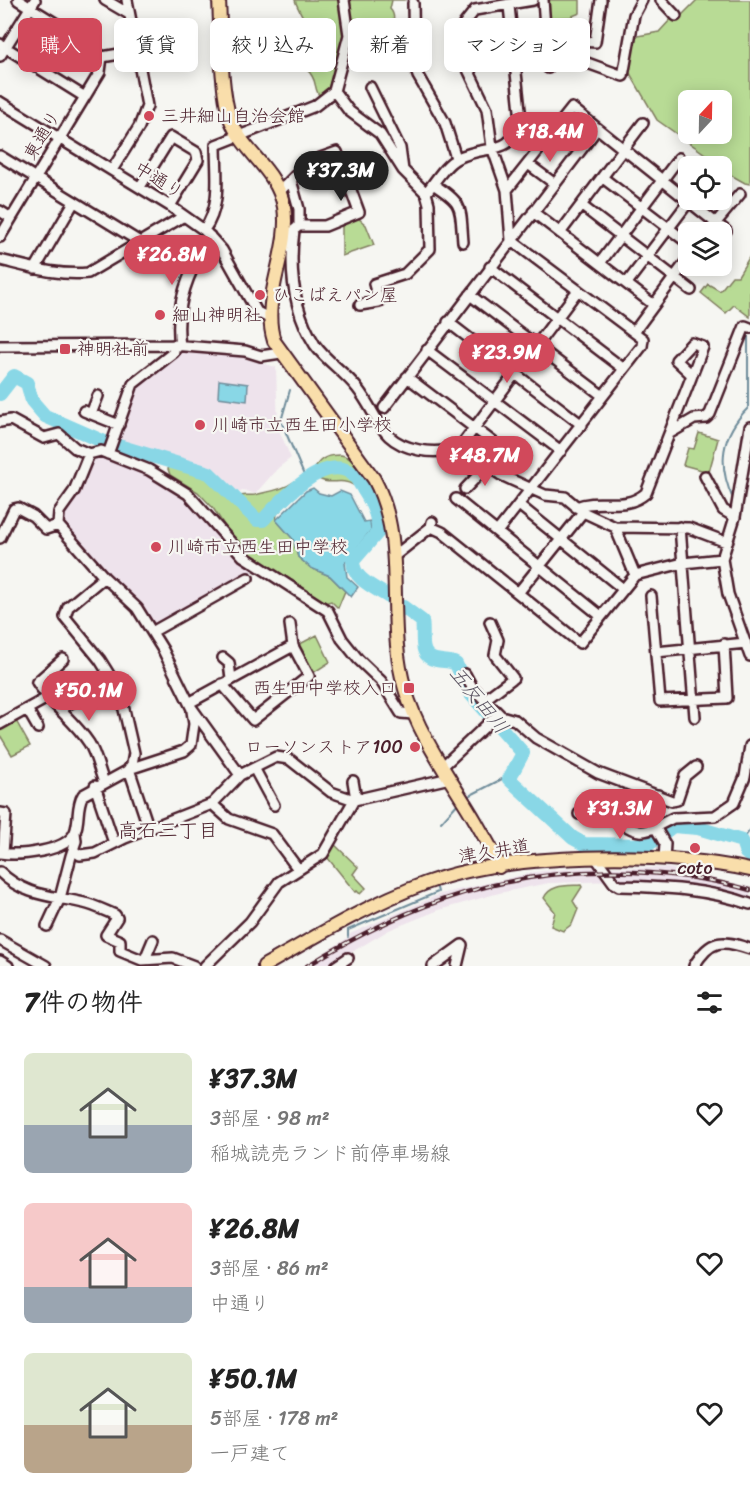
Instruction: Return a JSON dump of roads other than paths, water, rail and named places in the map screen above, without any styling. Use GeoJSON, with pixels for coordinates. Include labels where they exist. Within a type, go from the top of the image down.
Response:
{"type":"FeatureCollection","features":[{"type":"Feature","properties":{"kind":"main road"},"geometry":{"type":"LineString","coordinates":[[219,0],[226,99],[231,118],[240,136],[263,163],[280,191],[285,219],[269,318],[274,341],[374,478],[385,499],[392,526],[398,660],[413,714],[500,867]]}},
{"type":"Feature","properties":{"kind":"main road","name":"津久井道"},"geometry":{"type":"LineString","coordinates":[[264,966],[370,908],[413,888],[449,876],[500,867],[596,858],[664,859],[750,870]]}},
{"type":"Feature","properties":{"kind":"street"},"geometry":{"type":"LineString","coordinates":[[18,0],[32,4],[51,18]]}},
{"type":"Feature","properties":{"kind":"street"},"geometry":{"type":"LineString","coordinates":[[105,0],[129,14]]}},
{"type":"Feature","properties":{"kind":"street"},"geometry":{"type":"LineString","coordinates":[[127,0],[130,18]]}},
{"type":"Feature","properties":{"kind":"street"},"geometry":{"type":"LineString","coordinates":[[108,454],[133,384],[174,352],[177,346],[177,315],[207,233],[218,184],[216,145],[283,116],[315,106],[334,91],[349,35],[344,0]]}},
{"type":"Feature","properties":{"kind":"street"},"geometry":{"type":"LineString","coordinates":[[497,532],[642,346],[643,339],[511,240],[507,190],[492,147],[487,109],[463,59],[458,40],[464,24],[475,10],[509,6],[533,0]]}},
{"type":"Feature","properties":{"kind":"street"},"geometry":{"type":"LineString","coordinates":[[543,0],[544,18]]}},
{"type":"Feature","properties":{"kind":"street"},"geometry":{"type":"LineString","coordinates":[[600,0],[595,42],[581,41],[579,60],[623,76],[634,15],[642,0]]}},
{"type":"Feature","properties":{"kind":"street"},"geometry":{"type":"LineString","coordinates":[[662,0],[676,16]]}},
{"type":"Feature","properties":{"kind":"street"},"geometry":{"type":"LineString","coordinates":[[413,3],[416,70],[445,123],[456,158]]}},
{"type":"Feature","properties":{"kind":"street"},"geometry":{"type":"LineString","coordinates":[[32,4],[2,49],[85,97]]}},
{"type":"Feature","properties":{"kind":"street"},"geometry":{"type":"LineString","coordinates":[[426,193],[456,158],[492,147],[509,145],[517,135],[521,120],[509,6]]}},
{"type":"Feature","properties":{"kind":"street"},"geometry":{"type":"LineString","coordinates":[[102,57],[114,55]]}},
{"type":"Feature","properties":{"kind":"street","name":"東通り"},"geometry":{"type":"LineString","coordinates":[[0,237],[100,72]]}},
{"type":"Feature","properties":{"kind":"street"},"geometry":{"type":"LineString","coordinates":[[112,170],[139,127],[147,106],[141,72]]}},
{"type":"Feature","properties":{"kind":"street"},"geometry":{"type":"LineString","coordinates":[[370,87],[380,112],[400,148],[404,170]]}},
{"type":"Feature","properties":{"kind":"street"},"geometry":{"type":"LineString","coordinates":[[334,91],[349,111],[381,134],[404,170],[426,193],[431,230],[430,249],[405,274],[374,284],[379,302],[360,305]]}},
{"type":"Feature","properties":{"kind":"street","name":"中通り"},"geometry":{"type":"LineString","coordinates":[[0,102],[140,187],[207,233],[227,259],[256,312],[269,318]]}},
{"type":"Feature","properties":{"kind":"street"},"geometry":{"type":"LineString","coordinates":[[380,112],[390,108]]}},
{"type":"Feature","properties":{"kind":"street"},"geometry":{"type":"LineString","coordinates":[[507,190],[572,108],[678,192]]}},
{"type":"Feature","properties":{"kind":"street"},"geometry":{"type":"LineString","coordinates":[[560,233],[644,123]]}},
{"type":"Feature","properties":{"kind":"street"},"geometry":{"type":"LineString","coordinates":[[384,408],[597,129]]}},
{"type":"Feature","properties":{"kind":"street"},"geometry":{"type":"LineString","coordinates":[[140,187],[171,137],[196,152],[198,160],[170,206]]}},
{"type":"Feature","properties":{"kind":"street"},"geometry":{"type":"LineString","coordinates":[[280,191],[309,162],[337,152],[359,213],[325,226],[299,226],[294,230],[292,284],[315,345],[357,388],[394,443],[431,453],[460,447],[578,290]]}},
{"type":"Feature","properties":{"kind":"street"},"geometry":{"type":"LineString","coordinates":[[0,156],[140,242]]}},
{"type":"Feature","properties":{"kind":"street"},"geometry":{"type":"LineString","coordinates":[[600,263],[678,161]]}},
{"type":"Feature","properties":{"kind":"street"},"geometry":{"type":"LineString","coordinates":[[528,164],[555,184]]}},
{"type":"Feature","properties":{"kind":"street"},"geometry":{"type":"LineString","coordinates":[[603,178],[678,235]]}},
{"type":"Feature","properties":{"kind":"street"},"geometry":{"type":"LineString","coordinates":[[291,180],[299,209],[299,226]]}},
{"type":"Feature","properties":{"kind":"street"},"geometry":{"type":"LineString","coordinates":[[433,184],[454,197],[460,206],[463,242]]}},
{"type":"Feature","properties":{"kind":"street"},"geometry":{"type":"LineString","coordinates":[[717,222],[740,195]]}},
{"type":"Feature","properties":{"kind":"street"},"geometry":{"type":"LineString","coordinates":[[35,269],[75,202]]}},
{"type":"Feature","properties":{"kind":"street"},"geometry":{"type":"LineString","coordinates":[[582,206],[691,290]]}},
{"type":"Feature","properties":{"kind":"street"},"geometry":{"type":"LineString","coordinates":[[627,283],[682,210]]}},
{"type":"Feature","properties":{"kind":"street"},"geometry":{"type":"LineString","coordinates":[[701,210],[715,222]]}},
{"type":"Feature","properties":{"kind":"street"},"geometry":{"type":"LineString","coordinates":[[0,211],[11,218]]}},
{"type":"Feature","properties":{"kind":"street"},"geometry":{"type":"LineString","coordinates":[[533,212],[654,305]]}},
{"type":"Feature","properties":{"kind":"street"},"geometry":{"type":"LineString","coordinates":[[0,260],[35,269],[72,274],[88,273],[184,216]]}},
{"type":"Feature","properties":{"kind":"street"},"geometry":{"type":"LineString","coordinates":[[490,267],[624,369]]}},
{"type":"Feature","properties":{"kind":"street"},"geometry":{"type":"LineString","coordinates":[[634,332],[678,273]]}},
{"type":"Feature","properties":{"kind":"street"},"geometry":{"type":"LineString","coordinates":[[470,294],[603,396]]}},
{"type":"Feature","properties":{"kind":"street"},"geometry":{"type":"LineString","coordinates":[[448,322],[582,425]]}},
{"type":"Feature","properties":{"kind":"street"},"geometry":{"type":"LineString","coordinates":[[670,433],[693,419],[706,418],[711,414],[745,326],[750,328]]}},
{"type":"Feature","properties":{"kind":"street"},"geometry":{"type":"LineString","coordinates":[[0,346],[177,346],[245,351],[261,356],[281,353]]}},
{"type":"Feature","properties":{"kind":"street"},"geometry":{"type":"LineString","coordinates":[[427,350],[561,451]]}},
{"type":"Feature","properties":{"kind":"street"},"geometry":{"type":"LineString","coordinates":[[518,593],[586,503],[636,502],[646,493],[692,375]]}},
{"type":"Feature","properties":{"kind":"street"},"geometry":{"type":"LineString","coordinates":[[407,376],[514,458],[505,470]]}},
{"type":"Feature","properties":{"kind":"street"},"geometry":{"type":"LineString","coordinates":[[98,396],[87,413],[119,425]]}},
{"type":"Feature","properties":{"kind":"street"},"geometry":{"type":"LineString","coordinates":[[0,422],[11,420],[44,438],[58,434],[75,448],[89,454],[101,451],[149,470],[188,494],[243,556],[328,611],[342,639],[358,659],[381,681],[401,713],[413,714]]}},
{"type":"Feature","properties":{"kind":"street"},"geometry":{"type":"LineString","coordinates":[[750,428],[735,517],[722,560],[728,594],[750,656]]}},
{"type":"Feature","properties":{"kind":"street"},"geometry":{"type":"LineString","coordinates":[[460,447],[486,467],[531,490],[565,497],[580,509],[615,527],[680,527],[726,542]]}},
{"type":"Feature","properties":{"kind":"street"},"geometry":{"type":"LineString","coordinates":[[89,454],[74,491],[59,512],[58,525],[104,577],[137,608],[190,705],[240,775]]}},
{"type":"Feature","properties":{"kind":"street"},"geometry":{"type":"LineString","coordinates":[[465,489],[486,467]]}},
{"type":"Feature","properties":{"kind":"street"},"geometry":{"type":"LineString","coordinates":[[705,476],[718,502],[728,514],[735,517]]}},
{"type":"Feature","properties":{"kind":"street"},"geometry":{"type":"LineString","coordinates":[[456,499],[601,616]]}},
{"type":"Feature","properties":{"kind":"street"},"geometry":{"type":"LineString","coordinates":[[519,505],[623,589]]}},
{"type":"Feature","properties":{"kind":"street"},"geometry":{"type":"LineString","coordinates":[[0,538],[14,509],[18,508],[33,516],[46,529],[58,525]]}},
{"type":"Feature","properties":{"kind":"street"},"geometry":{"type":"LineString","coordinates":[[393,557],[432,524],[580,643],[635,575],[683,563],[722,560]]}},
{"type":"Feature","properties":{"kind":"street"},"geometry":{"type":"LineString","coordinates":[[615,527],[635,575]]}},
{"type":"Feature","properties":{"kind":"street"},"geometry":{"type":"LineString","coordinates":[[680,527],[695,717]]}},
{"type":"Feature","properties":{"kind":"street"},"geometry":{"type":"LineString","coordinates":[[104,577],[68,607],[65,617],[113,679],[120,692],[134,753],[129,769],[149,829]]}},
{"type":"Feature","properties":{"kind":"street"},"geometry":{"type":"LineString","coordinates":[[152,632],[248,578]]}},
{"type":"Feature","properties":{"kind":"street"},"geometry":{"type":"LineString","coordinates":[[651,596],[660,701],[727,698],[724,644]]}},
{"type":"Feature","properties":{"kind":"street"},"geometry":{"type":"LineString","coordinates":[[484,700],[513,678],[495,655],[498,640],[490,622]]}},
{"type":"Feature","properties":{"kind":"street"},"geometry":{"type":"LineString","coordinates":[[223,658],[229,663],[226,681],[253,720],[309,676],[293,646],[290,624]]}},
{"type":"Feature","properties":{"kind":"street"},"geometry":{"type":"LineString","coordinates":[[656,652],[746,643]]}},
{"type":"Feature","properties":{"kind":"street"},"geometry":{"type":"LineString","coordinates":[[190,705],[226,681],[293,646]]}},
{"type":"Feature","properties":{"kind":"street"},"geometry":{"type":"LineString","coordinates":[[63,659],[37,682],[47,698],[60,709],[90,744],[114,843]]}},
{"type":"Feature","properties":{"kind":"street"},"geometry":{"type":"LineString","coordinates":[[465,674],[495,718]]}},
{"type":"Feature","properties":{"kind":"street"},"geometry":{"type":"LineString","coordinates":[[60,709],[113,679]]}},
{"type":"Feature","properties":{"kind":"street"},"geometry":{"type":"LineString","coordinates":[[0,724],[47,698]]}},
{"type":"Feature","properties":{"kind":"street"},"geometry":{"type":"LineString","coordinates":[[47,926],[60,898],[74,851],[81,798],[100,784],[129,769],[184,751],[191,745],[194,724],[190,705]]}},
{"type":"Feature","properties":{"kind":"street"},"geometry":{"type":"LineString","coordinates":[[27,709],[38,728]]}},
{"type":"Feature","properties":{"kind":"street"},"geometry":{"type":"LineString","coordinates":[[443,766],[495,718],[515,720],[536,738],[598,773],[672,801],[677,800],[685,776],[696,767]]}},
{"type":"Feature","properties":{"kind":"street"},"geometry":{"type":"LineString","coordinates":[[579,814],[610,817],[630,830],[644,833],[656,832],[673,818],[715,816],[734,803],[745,777],[750,746]]}},
{"type":"Feature","properties":{"kind":"street"},"geometry":{"type":"LineString","coordinates":[[74,851],[80,855],[95,853],[114,843],[212,804],[240,775],[276,758],[289,759],[331,792],[355,800],[450,778]]}},
{"type":"Feature","properties":{"kind":"street"},"geometry":{"type":"LineString","coordinates":[[254,768],[274,805]]}},
{"type":"Feature","properties":{"kind":"street"},"geometry":{"type":"LineString","coordinates":[[205,966],[250,922],[279,882],[323,854],[355,800],[353,781]]}},
{"type":"Feature","properties":{"kind":"street"},"geometry":{"type":"LineString","coordinates":[[658,795],[650,809],[656,832],[665,844],[664,859]]}},
{"type":"Feature","properties":{"kind":"street"},"geometry":{"type":"LineString","coordinates":[[212,804],[229,819],[272,834],[298,869]]}},
{"type":"Feature","properties":{"kind":"street"},"geometry":{"type":"LineString","coordinates":[[0,813],[6,814],[1,853],[27,854],[66,843],[75,832]]}},
{"type":"Feature","properties":{"kind":"street"},"geometry":{"type":"LineString","coordinates":[[596,858],[614,883],[619,886],[679,889],[722,896],[750,904]]}},
{"type":"Feature","properties":{"kind":"street"},"geometry":{"type":"LineString","coordinates":[[0,872],[6,879],[29,891],[87,903],[115,915],[117,918],[106,934],[118,938],[120,951],[145,959],[173,958],[194,966]]}},
{"type":"Feature","properties":{"kind":"street"},"geometry":{"type":"LineString","coordinates":[[0,940],[46,966]]}},
{"type":"Feature","properties":{"kind":"street"},"geometry":{"type":"LineString","coordinates":[[145,959],[153,940]]}},
{"type":"Feature","properties":{"kind":"street"},"geometry":{"type":"LineString","coordinates":[[694,966],[705,951],[719,943],[735,943],[750,949]]}},
{"type":"Feature","properties":{"kind":"street"},"geometry":{"type":"LineString","coordinates":[[433,966],[462,945],[457,966]]}},
{"type":"Feature","properties":{"kind":"street"},"geometry":{"type":"LineString","coordinates":[[336,966],[348,958]]}},
{"type":"Feature","properties":{"kind":"street"},"geometry":{"type":"LineString","coordinates":[[0,961],[8,966]]}},
{"type":"Feature","properties":{"kind":"water"},"geometry":{"type":"Polygon","coordinates":[[[219,380],[248,384],[247,401],[218,397],[219,380]]]}},
{"type":"Feature","properties":{"kind":"water"},"geometry":{"type":"Polygon","coordinates":[[[313,488],[319,493],[331,496],[340,491],[350,495],[364,522],[370,521],[371,530],[345,563],[347,577],[358,587],[351,597],[330,576],[311,568],[298,557],[293,539],[276,520],[306,491],[313,488]]]}},
{"type":"Feature","properties":{"kind":"waterway"},"geometry":{"type":"LineString","coordinates":[[733,499],[725,474],[724,451],[732,429],[748,408],[748,335]]}},
{"type":"Feature","properties":{"kind":"waterway","name":"五反田川"},"geometry":{"type":"LineString","coordinates":[[0,394],[14,376],[27,383],[32,401],[45,416],[109,444]]}},
{"type":"Feature","properties":{"kind":"waterway"},"geometry":{"type":"LineString","coordinates":[[290,390],[281,421],[306,480]]}},
{"type":"Feature","properties":{"kind":"waterway","name":"五反田川"},"geometry":{"type":"LineString","coordinates":[[115,445],[209,473],[257,520],[263,520],[290,493],[313,476],[325,470],[337,468],[350,472],[357,478],[369,499],[378,526],[378,532],[353,561],[354,568],[366,583],[389,597]]}},
{"type":"Feature","properties":{"kind":"waterway","name":"五反田川"},"geometry":{"type":"LineString","coordinates":[[403,607],[422,621],[426,654],[430,658],[456,664],[469,692],[523,753],[509,779],[573,838],[584,844],[648,845],[673,826],[698,828],[742,841],[746,853],[750,856]]}},
{"type":"Feature","properties":{"kind":"waterway"},"geometry":{"type":"LineString","coordinates":[[467,797],[502,779],[509,779]]}},
{"type":"Feature","properties":{"kind":"waterway"},"geometry":{"type":"LineString","coordinates":[[441,822],[459,802]]}},
{"type":"Feature","properties":{"kind":"waterway"},"geometry":{"type":"LineString","coordinates":[[742,841],[750,830]]}},
{"type":"Feature","properties":{"kind":"waterway"},"geometry":{"type":"LineString","coordinates":[[348,937],[348,930],[438,892],[437,888]]}},
{"type":"Feature","properties":{"kind":"railway"},"geometry":{"type":"LineString","coordinates":[[307,966],[346,943],[423,907],[463,893],[503,883],[588,872],[633,872],[692,878],[750,890]]}},
{"type":"Feature","properties":{"kind":"place","name":"三井細山自治会館"},"geometry":{"type":"Point","coordinates":[149,116]}},
{"type":"Feature","properties":{"kind":"place","name":"ひこばえパン屋"},"geometry":{"type":"Point","coordinates":[260,295]}},
{"type":"Feature","properties":{"kind":"place","name":"細山神明社"},"geometry":{"type":"Point","coordinates":[160,315]}},
{"type":"Feature","properties":{"kind":"place","name":"神明社前"},"geometry":{"type":"Point","coordinates":[65,349]}},
{"type":"Feature","properties":{"kind":"place","name":"川崎市立西生田小学校"},"geometry":{"type":"Point","coordinates":[200,425]}},
{"type":"Feature","properties":{"kind":"place","name":"川崎市立西生田中学校"},"geometry":{"type":"Point","coordinates":[156,547]}},
{"type":"Feature","properties":{"kind":"place","name":"西生田中学校入口"},"geometry":{"type":"Point","coordinates":[409,688]}},
{"type":"Feature","properties":{"kind":"place","name":"ローソンストア100"},"geometry":{"type":"Point","coordinates":[415,747]}},
{"type":"Feature","properties":{"kind":"place","name":"coto"},"geometry":{"type":"Point","coordinates":[695,848]}},
{"type":"Feature","properties":{"kind":"district","name":"高石三丁目"},"geometry":{"type":"Point","coordinates":[168,830]}}]}
